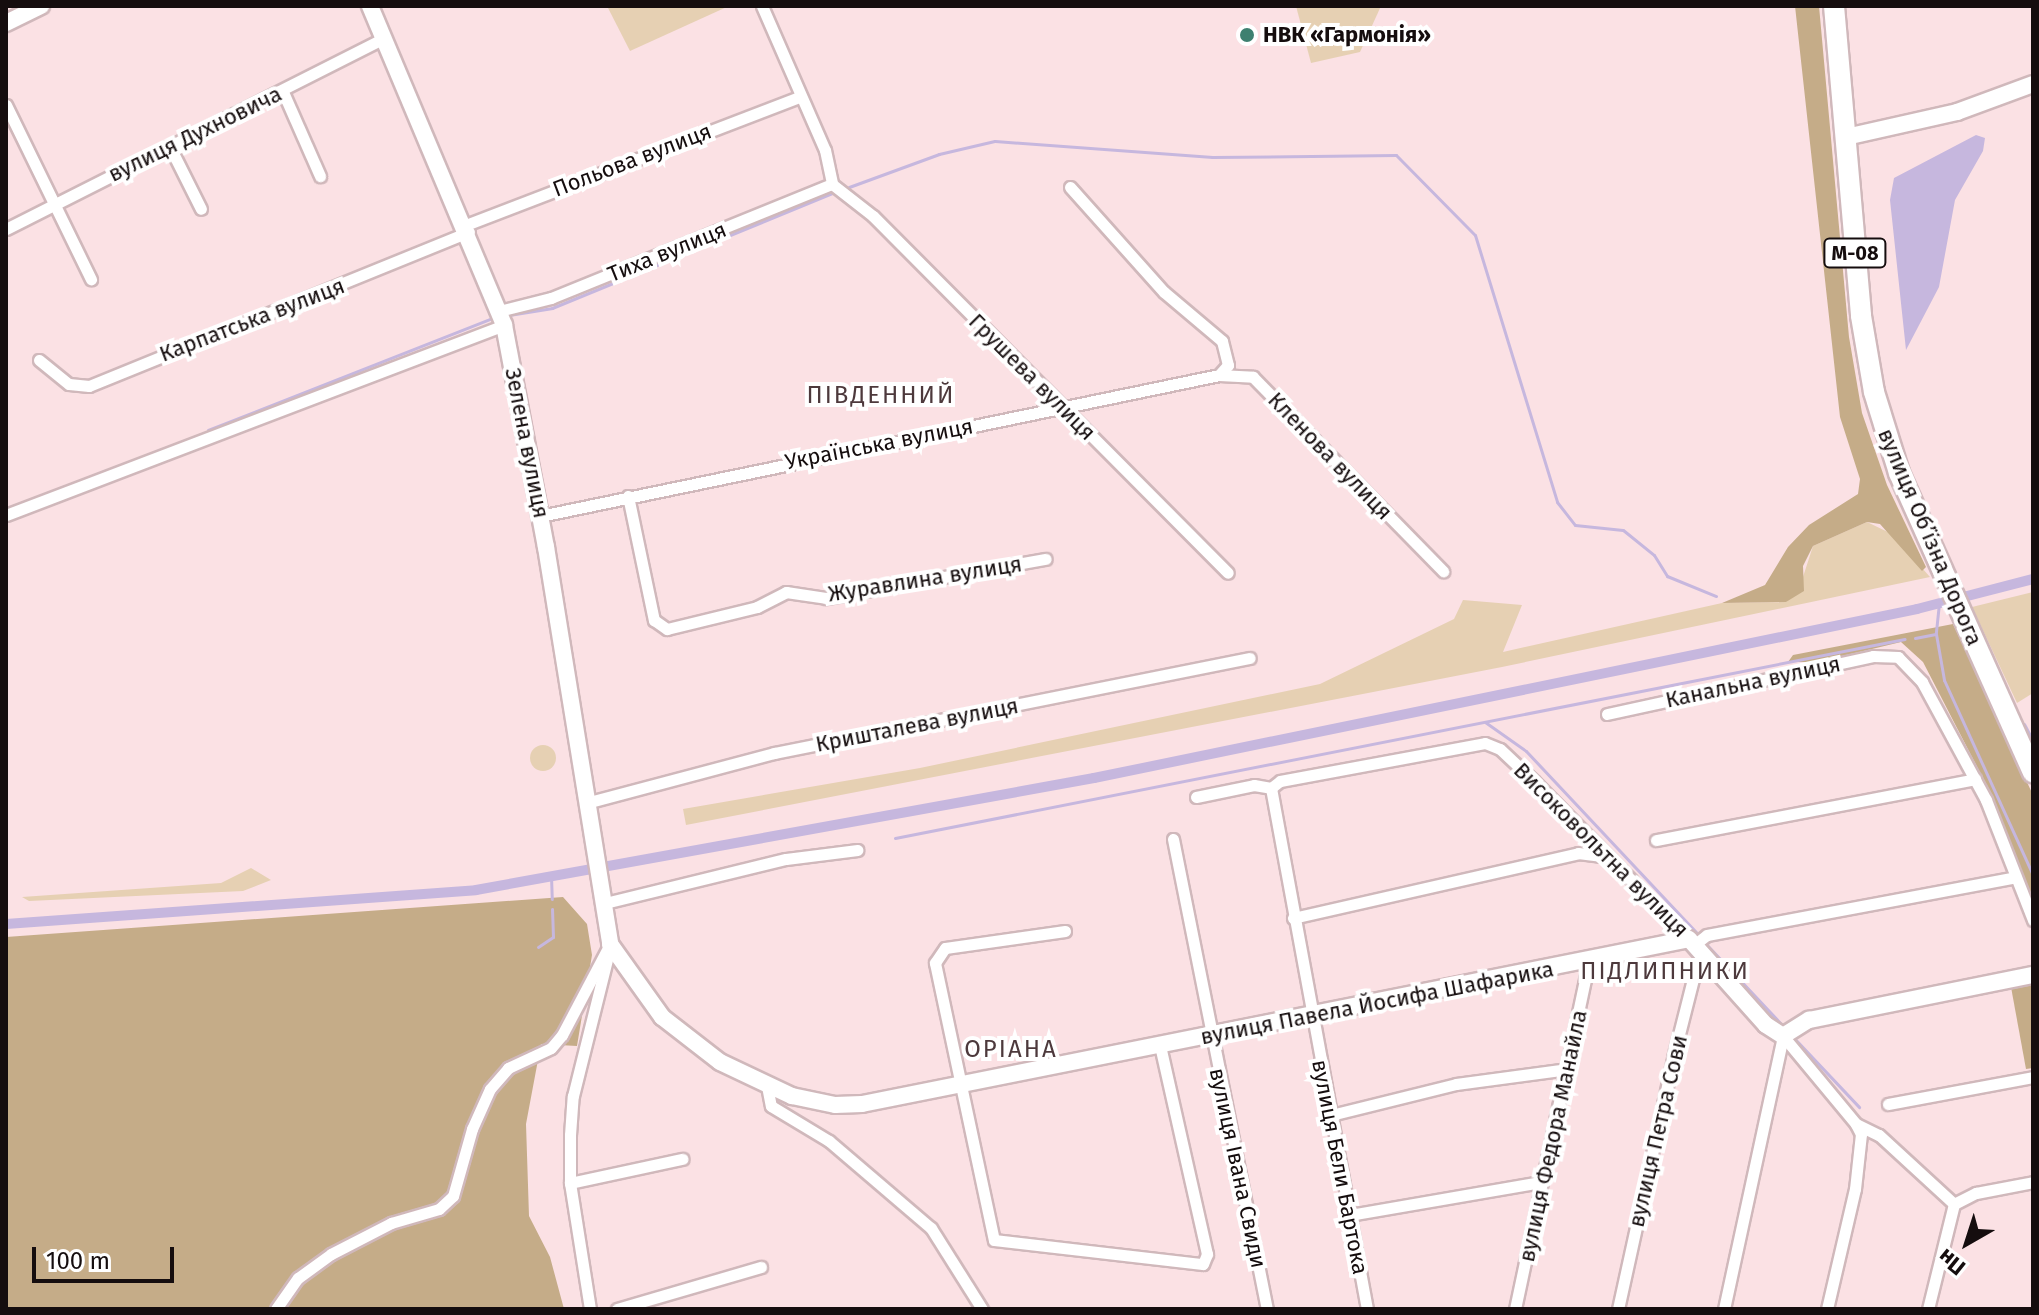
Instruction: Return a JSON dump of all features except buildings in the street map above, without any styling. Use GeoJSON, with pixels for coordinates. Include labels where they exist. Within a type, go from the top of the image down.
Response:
{"type":"FeatureCollection","features":[{"type":"Feature","properties":{"kind":"highway","name":"вулиця Обʼїзна Дорога"},"geometry":{"type":"LineString","coordinates":[[1834,6],[1869,368],[1899,473],[2033,772]]}},
{"type":"Feature","properties":{"kind":"street"},"geometry":{"type":"LineString","coordinates":[[6,23],[41,6]]}},
{"type":"Feature","properties":{"kind":"street","name":"Зелена вулиця"},"geometry":{"type":"LineString","coordinates":[[370,6],[467,229],[502,318],[540,516],[610,944]]}},
{"type":"Feature","properties":{"kind":"street"},"geometry":{"type":"LineString","coordinates":[[762,6],[825,150],[832,184]]}},
{"type":"Feature","properties":{"kind":"street","name":"вулиця Духновича"},"geometry":{"type":"LineString","coordinates":[[6,229],[283,92],[384,38]]}},
{"type":"Feature","properties":{"kind":"street"},"geometry":{"type":"LineString","coordinates":[[1846,137],[1957,112],[2033,84]]}},
{"type":"Feature","properties":{"kind":"street"},"geometry":{"type":"LineString","coordinates":[[283,92],[320,176]]}},
{"type":"Feature","properties":{"kind":"street","name":"Польова вулиця"},"geometry":{"type":"LineString","coordinates":[[467,229],[800,97]]}},
{"type":"Feature","properties":{"kind":"street"},"geometry":{"type":"LineString","coordinates":[[6,105],[91,279]]}},
{"type":"Feature","properties":{"kind":"street"},"geometry":{"type":"LineString","coordinates":[[170,147],[201,209]]}},
{"type":"Feature","properties":{"kind":"street","name":"Тиха вулиця"},"geometry":{"type":"LineString","coordinates":[[6,515],[832,184]]}},
{"type":"Feature","properties":{"kind":"street","name":"Грушева вулиця"},"geometry":{"type":"LineString","coordinates":[[832,184],[873,216],[1228,573]]}},
{"type":"Feature","properties":{"kind":"street"},"geometry":{"type":"LineString","coordinates":[[1070,187],[1157,285],[1222,341],[1228,365],[1219,375]]}},
{"type":"Feature","properties":{"kind":"street","name":"Карпатська вулиця"},"geometry":{"type":"LineString","coordinates":[[39,360],[69,384],[89,386],[467,229]]}},
{"type":"Feature","properties":{"kind":"street","name":"Українська вулиця"},"geometry":{"type":"LineString","coordinates":[[540,516],[1219,375]]}},
{"type":"Feature","properties":{"kind":"street","name":"Кленова вулиця"},"geometry":{"type":"LineString","coordinates":[[1219,375],[1253,377],[1443,571]]}},
{"type":"Feature","properties":{"kind":"street","name":"Журавлина вулиця"},"geometry":{"type":"LineString","coordinates":[[628,496],[654,620],[667,629],[757,607],[786,592],[826,598],[1046,559]]}},
{"type":"Feature","properties":{"kind":"street","name":"Канальна вулиця"},"geometry":{"type":"LineString","coordinates":[[1607,714],[1885,654],[1898,657],[1922,682],[1975,779]]}},
{"type":"Feature","properties":{"kind":"street","name":"Кришталева вулиця"},"geometry":{"type":"LineString","coordinates":[[586,803],[774,753],[1250,658]]}},
{"type":"Feature","properties":{"kind":"street","name":"Високовольтна вулиця"},"geometry":{"type":"LineString","coordinates":[[1271,788],[1280,781],[1478,741],[1500,749],[1696,947],[1766,1025],[1783,1036],[1856,1124],[1879,1135],[1954,1204]]}},
{"type":"Feature","properties":{"kind":"street"},"geometry":{"type":"LineString","coordinates":[[1656,840],[1975,779],[2013,878],[2033,920]]}},
{"type":"Feature","properties":{"kind":"street"},"geometry":{"type":"LineString","coordinates":[[1196,797],[1254,785],[1271,788]]}},
{"type":"Feature","properties":{"kind":"street","name":"вулиця Бели Бартока"},"geometry":{"type":"LineString","coordinates":[[1271,788],[1367,1309]]}},
{"type":"Feature","properties":{"kind":"street","name":"вулиця Івана Свиди"},"geometry":{"type":"LineString","coordinates":[[1173,839],[1267,1309]]}},
{"type":"Feature","properties":{"kind":"street"},"geometry":{"type":"LineString","coordinates":[[604,895],[786,859],[857,850]]}},
{"type":"Feature","properties":{"kind":"street"},"geometry":{"type":"LineString","coordinates":[[1293,918],[1578,853],[1607,857]]}},
{"type":"Feature","properties":{"kind":"street","name":"вулиця Павела Йосифа Шафарика"},"geometry":{"type":"LineString","coordinates":[[610,944],[633,981],[673,1028],[720,1062],[767,1086],[835,1105],[960,1086],[1312,1014],[1589,962],[1696,947],[1707,935],[2013,878]]}},
{"type":"Feature","properties":{"kind":"street"},"geometry":{"type":"LineString","coordinates":[[1065,931],[945,948],[937,955],[960,1086],[994,1240],[1198,1266],[1207,1254],[1160,1046]]}},
{"type":"Feature","properties":{"kind":"street"},"geometry":{"type":"LineString","coordinates":[[276,1309],[298,1278],[331,1254],[391,1223],[439,1209],[453,1196],[472,1129],[490,1089],[508,1068],[551,1048],[562,1035],[610,944]]}},
{"type":"Feature","properties":{"kind":"street"},"geometry":{"type":"LineString","coordinates":[[590,1309],[570,1183],[573,1096],[610,944]]}},
{"type":"Feature","properties":{"kind":"street","name":"вулиця Петра Сови"},"geometry":{"type":"LineString","coordinates":[[1618,1309],[1696,968],[1696,947]]}},
{"type":"Feature","properties":{"kind":"street","name":"вулиця Федора Манайла"},"geometry":{"type":"LineString","coordinates":[[1515,1309],[1589,962]]}},
{"type":"Feature","properties":{"kind":"street"},"geometry":{"type":"LineString","coordinates":[[1724,1309],[1783,1036],[1809,1020],[2033,975]]}},
{"type":"Feature","properties":{"kind":"street"},"geometry":{"type":"LineString","coordinates":[[1331,1115],[1456,1084],[1568,1069]]}},
{"type":"Feature","properties":{"kind":"street"},"geometry":{"type":"LineString","coordinates":[[1888,1104],[2033,1077]]}},
{"type":"Feature","properties":{"kind":"street"},"geometry":{"type":"LineString","coordinates":[[767,1086],[771,1106],[829,1141],[931,1228],[982,1309]]}},
{"type":"Feature","properties":{"kind":"street"},"geometry":{"type":"LineString","coordinates":[[1827,1309],[1855,1189],[1861,1134],[1856,1124]]}},
{"type":"Feature","properties":{"kind":"street"},"geometry":{"type":"LineString","coordinates":[[570,1183],[682,1159]]}},
{"type":"Feature","properties":{"kind":"street"},"geometry":{"type":"LineString","coordinates":[[1350,1215],[1541,1182]]}},
{"type":"Feature","properties":{"kind":"street"},"geometry":{"type":"LineString","coordinates":[[1928,1309],[1954,1204],[1976,1193],[2033,1182]]}},
{"type":"Feature","properties":{"kind":"street"},"geometry":{"type":"LineString","coordinates":[[617,1309],[761,1267]]}},
{"type":"Feature","properties":{"kind":"shaded area"},"geometry":{"type":"Polygon","coordinates":[[[607,6],[729,6],[630,51],[607,6]]]}},
{"type":"Feature","properties":{"kind":"shaded area"},"geometry":{"type":"Polygon","coordinates":[[[1296,6],[1381,6],[1360,52],[1311,63],[1296,6]]]}},
{"type":"Feature","properties":{"kind":"shaded area"},"geometry":{"type":"Polygon","coordinates":[[[1795,6],[1819,6],[1849,337],[1862,413],[1887,485],[1926,567],[1922,571],[1880,524],[1867,522],[1813,546],[1803,566],[1804,591],[1786,602],[1722,603],[1765,585],[1788,547],[1809,525],[1858,494],[1860,479],[1840,417],[1795,6]]]}},
{"type":"Feature","properties":{"kind":"shaded area"},"geometry":{"type":"Polygon","coordinates":[[[1976,135],[1985,138],[1983,151],[1955,200],[1939,287],[1906,350],[1890,200],[1894,178],[1976,135]]]}},
{"type":"Feature","properties":{"kind":"shaded area"},"geometry":{"type":"Polygon","coordinates":[[[1867,522],[1892,534],[1930,577],[1502,667],[686,825],[683,809],[920,768],[1320,684],[1454,619],[1463,600],[1522,605],[1503,652],[1722,603],[1786,602],[1802,580],[1813,546],[1867,522]]]}},
{"type":"Feature","properties":{"kind":"shaded area"},"geometry":{"type":"Polygon","coordinates":[[[2033,592],[2033,693],[2017,703],[1972,607],[2033,592]]]}},
{"type":"Feature","properties":{"kind":"shaded area"},"geometry":{"type":"Polygon","coordinates":[[[1953,624],[2033,795],[2033,906],[1990,792],[1923,662],[1901,642],[1818,662],[1788,662],[1793,655],[1953,624]]]}},
{"type":"Feature","properties":{"kind":"shaded area"},"geometry":{"type":"Polygon","coordinates":[[[543,745],[552,749],[556,758],[552,767],[543,771],[534,767],[530,758],[534,749],[543,745]]]}},
{"type":"Feature","properties":{"kind":"shaded area"},"geometry":{"type":"Polygon","coordinates":[[[251,868],[271,880],[243,891],[29,901],[22,897],[221,883],[251,868]]]}},
{"type":"Feature","properties":{"kind":"shaded area"},"geometry":{"type":"Polygon","coordinates":[[[563,897],[587,924],[592,955],[577,1046],[541,1044],[526,1124],[529,1216],[550,1257],[564,1309],[6,1309],[6,937],[563,897]]]}},
{"type":"Feature","properties":{"kind":"shaded area"},"geometry":{"type":"Polygon","coordinates":[[[2033,983],[2033,1068],[2026,1069],[2011,987],[2033,983]]]}},
{"type":"Feature","properties":{"kind":"waterway"},"geometry":{"type":"LineString","coordinates":[[849,187],[939,154],[995,141],[1212,157],[1396,155],[1475,235],[1557,502],[1575,525],[1623,530],[1654,555],[1667,576],[1716,596]]}},
{"type":"Feature","properties":{"kind":"waterway"},"geometry":{"type":"LineString","coordinates":[[509,315],[552,308],[833,193]]}},
{"type":"Feature","properties":{"kind":"waterway"},"geometry":{"type":"LineString","coordinates":[[208,430],[493,318]]}},
{"type":"Feature","properties":{"kind":"waterway"},"geometry":{"type":"LineString","coordinates":[[6,924],[476,890],[1094,778],[1917,609],[2033,579]]}},
{"type":"Feature","properties":{"kind":"waterway"},"geometry":{"type":"LineString","coordinates":[[1939,603],[1936,634],[1944,680],[2033,875]]}},
{"type":"Feature","properties":{"kind":"waterway"},"geometry":{"type":"LineString","coordinates":[[1915,638],[1936,634]]}},
{"type":"Feature","properties":{"kind":"waterway"},"geometry":{"type":"LineString","coordinates":[[895,838],[1905,639]]}},
{"type":"Feature","properties":{"kind":"waterway"},"geometry":{"type":"LineString","coordinates":[[1485,722],[1526,751],[1697,933]]}},
{"type":"Feature","properties":{"kind":"waterway"},"geometry":{"type":"LineString","coordinates":[[2024,724],[2033,741]]}},
{"type":"Feature","properties":{"kind":"waterway"},"geometry":{"type":"LineString","coordinates":[[551,876],[552,899]]}},
{"type":"Feature","properties":{"kind":"waterway"},"geometry":{"type":"LineString","coordinates":[[538,947],[553,937],[552,909]]}},
{"type":"Feature","properties":{"kind":"waterway"},"geometry":{"type":"LineString","coordinates":[[1707,945],[1782,1025]]}},
{"type":"Feature","properties":{"kind":"waterway"},"geometry":{"type":"LineString","coordinates":[[1794,1038],[1859,1107]]}},
{"type":"Feature","properties":{"kind":"place","name":"НВК «Гармонія»"},"geometry":{"type":"Point","coordinates":[1247,35]}},
{"type":"Feature","properties":{"kind":"district","name":"ПІВДЕННИЙ"},"geometry":{"type":"Point","coordinates":[881,396]}},
{"type":"Feature","properties":{"kind":"district","name":"ПІДЛИПНИКИ"},"geometry":{"type":"Point","coordinates":[1665,972]}},
{"type":"Feature","properties":{"kind":"district","name":"ОРІАНА"},"geometry":{"type":"Point","coordinates":[1011,1050]}}]}
